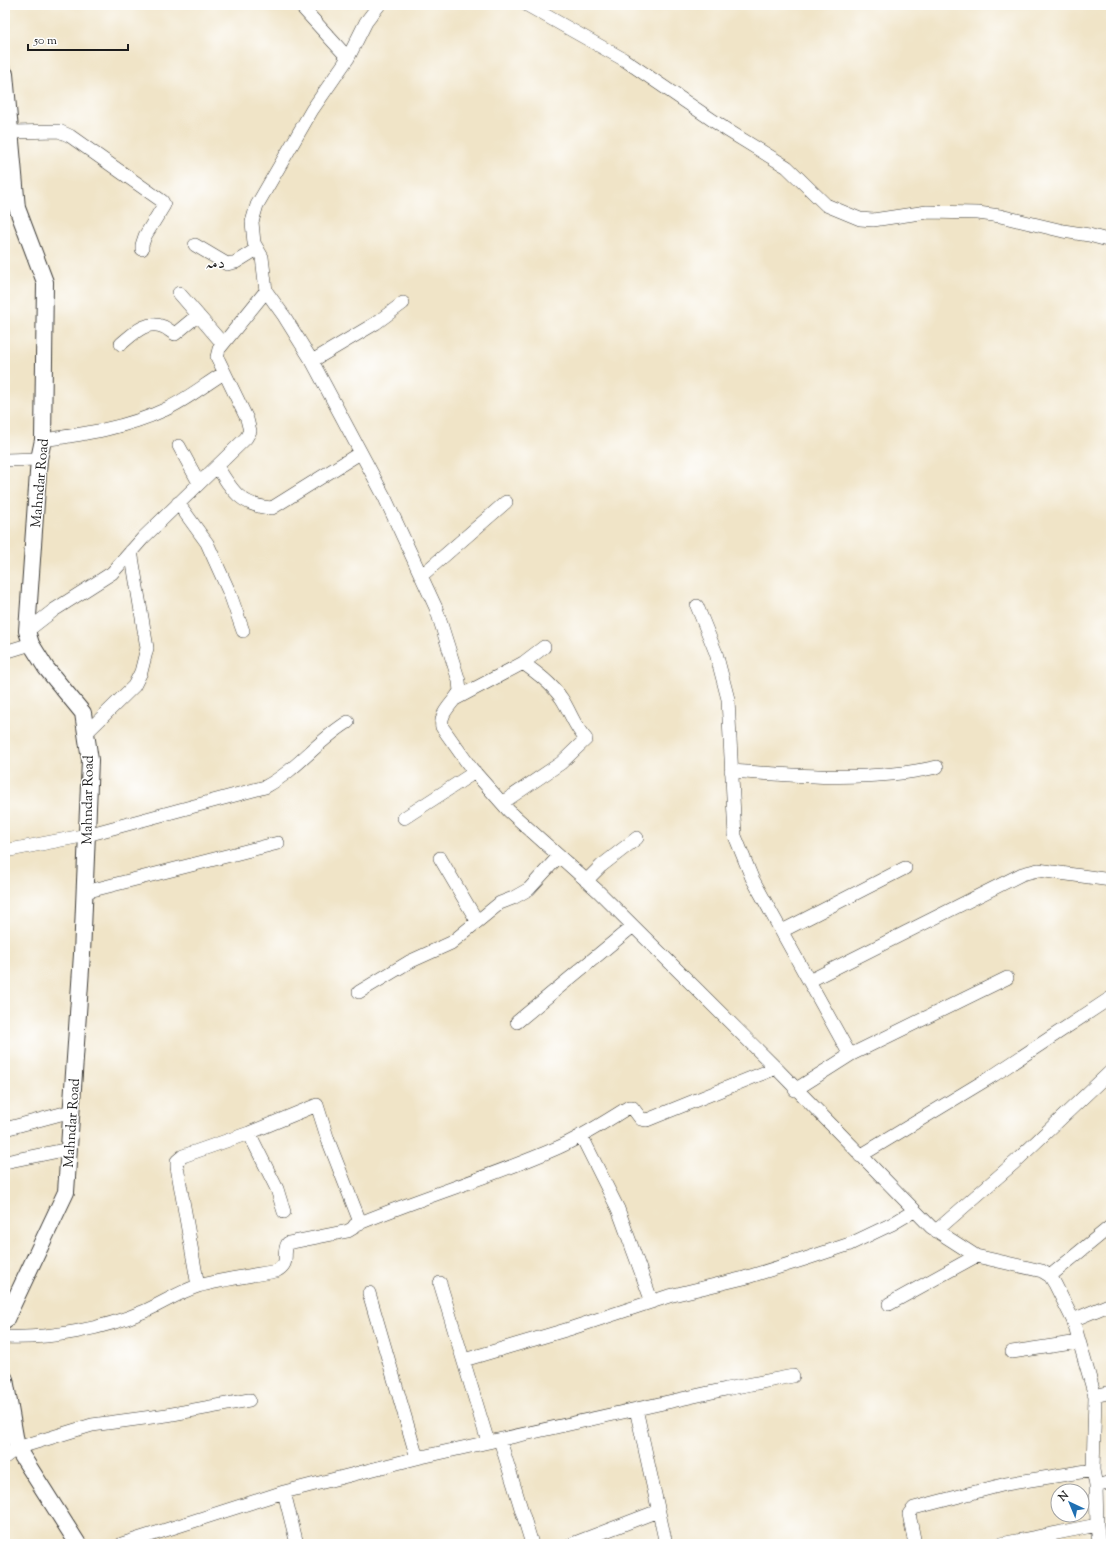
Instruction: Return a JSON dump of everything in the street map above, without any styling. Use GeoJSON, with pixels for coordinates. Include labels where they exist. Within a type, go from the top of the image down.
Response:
{"type":"FeatureCollection","features":[{"type":"Feature","properties":{"kind":"street"},"geometry":{"type":"LineString","coordinates":[[300,5],[348,58]]}},
{"type":"Feature","properties":{"kind":"street"},"geometry":{"type":"LineString","coordinates":[[379,5],[366,22],[348,58],[312,110],[257,205],[252,222],[254,244],[262,257],[266,291],[284,316],[312,362],[385,498],[436,608],[459,681],[460,691],[457,698],[444,714],[441,720],[442,727],[475,772],[502,803],[633,926],[776,1068],[795,1090],[914,1211],[936,1231],[976,1256],[1042,1271],[1050,1276],[1073,1320],[1095,1396],[1093,1470],[1096,1486],[1099,1544]]}},
{"type":"Feature","properties":{"kind":"street"},"geometry":{"type":"LineString","coordinates":[[527,5],[623,59],[727,130],[787,167],[826,205],[860,220],[873,220],[928,212],[978,213],[1000,216],[1063,231],[1089,234],[1111,241]]}},
{"type":"Feature","properties":{"kind":"street","name":"Mahndar Road"},"geometry":{"type":"LineString","coordinates":[[5,74],[17,208],[44,282],[43,440],[39,459],[29,637],[46,668],[84,713],[90,760],[82,954],[66,1192],[5,1321]]}},
{"type":"Feature","properties":{"kind":"street"},"geometry":{"type":"LineString","coordinates":[[11,132],[59,131],[70,136],[162,201],[164,205],[143,240],[142,249]]}},
{"type":"Feature","properties":{"kind":"street"},"geometry":{"type":"LineString","coordinates":[[195,245],[227,264],[236,262],[257,249]]}},
{"type":"Feature","properties":{"kind":"street"},"geometry":{"type":"LineString","coordinates":[[5,652],[29,637],[54,610],[112,573],[131,551],[178,503],[246,438],[250,431],[247,419],[217,357],[219,349],[266,291]]}},
{"type":"Feature","properties":{"kind":"street"},"geometry":{"type":"LineString","coordinates":[[179,293],[223,344]]}},
{"type":"Feature","properties":{"kind":"street"},"geometry":{"type":"LineString","coordinates":[[312,362],[376,323],[403,303]]}},
{"type":"Feature","properties":{"kind":"street"},"geometry":{"type":"LineString","coordinates":[[121,344],[139,328],[149,326],[162,327],[175,334],[198,315]]}},
{"type":"Feature","properties":{"kind":"street"},"geometry":{"type":"LineString","coordinates":[[43,440],[86,434],[134,422],[165,410],[224,373]]}},
{"type":"Feature","properties":{"kind":"street"},"geometry":{"type":"LineString","coordinates":[[179,446],[199,483]]}},
{"type":"Feature","properties":{"kind":"street"},"geometry":{"type":"LineString","coordinates":[[217,466],[228,484],[245,501],[257,507],[272,508],[360,453]]}},
{"type":"Feature","properties":{"kind":"street"},"geometry":{"type":"LineString","coordinates":[[5,460],[39,459]]}},
{"type":"Feature","properties":{"kind":"street"},"geometry":{"type":"LineString","coordinates":[[421,576],[506,502]]}},
{"type":"Feature","properties":{"kind":"street"},"geometry":{"type":"LineString","coordinates":[[178,503],[207,543],[230,594],[242,631]]}},
{"type":"Feature","properties":{"kind":"street"},"geometry":{"type":"LineString","coordinates":[[86,733],[134,686],[144,662],[147,648],[131,551]]}},
{"type":"Feature","properties":{"kind":"street"},"geometry":{"type":"LineString","coordinates":[[697,606],[716,653],[728,699],[735,836],[752,878],[850,1055]]}},
{"type":"Feature","properties":{"kind":"street"},"geometry":{"type":"LineString","coordinates":[[457,698],[523,663],[544,647]]}},
{"type":"Feature","properties":{"kind":"street"},"geometry":{"type":"LineString","coordinates":[[502,803],[561,763],[586,739],[576,728],[561,698],[545,679],[523,663]]}},
{"type":"Feature","properties":{"kind":"street"},"geometry":{"type":"LineString","coordinates":[[5,851],[87,835],[265,787],[285,774],[323,739],[348,722]]}},
{"type":"Feature","properties":{"kind":"street"},"geometry":{"type":"LineString","coordinates":[[731,771],[793,775],[880,775],[899,774],[937,767]]}},
{"type":"Feature","properties":{"kind":"street"},"geometry":{"type":"LineString","coordinates":[[404,818],[475,772]]}},
{"type":"Feature","properties":{"kind":"street"},"geometry":{"type":"LineString","coordinates":[[586,881],[601,866],[637,838]]}},
{"type":"Feature","properties":{"kind":"street"},"geometry":{"type":"LineString","coordinates":[[85,892],[278,843]]}},
{"type":"Feature","properties":{"kind":"street"},"geometry":{"type":"LineString","coordinates":[[359,992],[413,959],[451,943],[500,903],[529,889],[559,856]]}},
{"type":"Feature","properties":{"kind":"street"},"geometry":{"type":"LineString","coordinates":[[440,858],[477,921]]}},
{"type":"Feature","properties":{"kind":"street"},"geometry":{"type":"LineString","coordinates":[[782,931],[905,868]]}},
{"type":"Feature","properties":{"kind":"street"},"geometry":{"type":"LineString","coordinates":[[809,981],[1022,874],[1038,870],[1111,880]]}},
{"type":"Feature","properties":{"kind":"street"},"geometry":{"type":"LineString","coordinates":[[517,1022],[633,926]]}},
{"type":"Feature","properties":{"kind":"street"},"geometry":{"type":"LineString","coordinates":[[795,1090],[850,1055],[1007,978]]}},
{"type":"Feature","properties":{"kind":"street"},"geometry":{"type":"LineString","coordinates":[[860,1156],[994,1075],[1109,999]]}},
{"type":"Feature","properties":{"kind":"street"},"geometry":{"type":"LineString","coordinates":[[5,1337],[24,1338],[61,1333],[106,1324],[146,1310],[174,1294],[198,1286],[276,1271],[282,1267],[286,1261],[286,1247],[288,1243],[348,1231],[360,1222],[413,1201],[498,1173],[559,1147],[629,1107],[632,1107],[641,1119],[647,1120],[776,1068]]}},
{"type":"Feature","properties":{"kind":"street"},"geometry":{"type":"LineString","coordinates":[[936,1231],[1014,1163],[1111,1071]]}},
{"type":"Feature","properties":{"kind":"street"},"geometry":{"type":"LineString","coordinates":[[198,1286],[177,1161],[183,1156],[249,1133],[317,1105],[328,1140],[360,1222]]}},
{"type":"Feature","properties":{"kind":"street"},"geometry":{"type":"LineString","coordinates":[[5,1129],[72,1111]]}},
{"type":"Feature","properties":{"kind":"street"},"geometry":{"type":"LineString","coordinates":[[249,1133],[277,1190],[284,1212]]}},
{"type":"Feature","properties":{"kind":"street"},"geometry":{"type":"LineString","coordinates":[[581,1135],[618,1209],[652,1302]]}},
{"type":"Feature","properties":{"kind":"street"},"geometry":{"type":"LineString","coordinates":[[5,1162],[69,1149]]}},
{"type":"Feature","properties":{"kind":"street"},"geometry":{"type":"LineString","coordinates":[[464,1360],[569,1329],[652,1302],[744,1278],[850,1244],[892,1224],[914,1211]]}},
{"type":"Feature","properties":{"kind":"street"},"geometry":{"type":"LineString","coordinates":[[1050,1276],[1111,1226]]}},
{"type":"Feature","properties":{"kind":"street"},"geometry":{"type":"LineString","coordinates":[[889,1304],[976,1256]]}},
{"type":"Feature","properties":{"kind":"street"},"geometry":{"type":"LineString","coordinates":[[440,1283],[464,1360],[532,1544]]}},
{"type":"Feature","properties":{"kind":"street"},"geometry":{"type":"LineString","coordinates":[[369,1294],[417,1458]]}},
{"type":"Feature","properties":{"kind":"street"},"geometry":{"type":"LineString","coordinates":[[1073,1320],[1111,1304]]}},
{"type":"Feature","properties":{"kind":"street"},"geometry":{"type":"LineString","coordinates":[[1012,1352],[1079,1342]]}},
{"type":"Feature","properties":{"kind":"street"},"geometry":{"type":"LineString","coordinates":[[122,1544],[284,1492],[417,1458],[726,1389],[793,1376]]}},
{"type":"Feature","properties":{"kind":"street"},"geometry":{"type":"LineString","coordinates":[[5,1378],[11,1453],[78,1544]]}},
{"type":"Feature","properties":{"kind":"street"},"geometry":{"type":"LineString","coordinates":[[1095,1396],[1111,1392]]}},
{"type":"Feature","properties":{"kind":"street"},"geometry":{"type":"LineString","coordinates":[[11,1453],[92,1425],[167,1415],[250,1400]]}},
{"type":"Feature","properties":{"kind":"street"},"geometry":{"type":"LineString","coordinates":[[636,1409],[666,1544]]}},
{"type":"Feature","properties":{"kind":"street"},"geometry":{"type":"LineString","coordinates":[[915,1544],[909,1514],[914,1508],[1006,1484],[1093,1470]]}},
{"type":"Feature","properties":{"kind":"street"},"geometry":{"type":"LineString","coordinates":[[1096,1486],[1111,1482]]}},
{"type":"Feature","properties":{"kind":"street"},"geometry":{"type":"LineString","coordinates":[[284,1492],[297,1544]]}},
{"type":"Feature","properties":{"kind":"street"},"geometry":{"type":"LineString","coordinates":[[572,1544],[658,1510]]}},
{"type":"Feature","properties":{"kind":"street"},"geometry":{"type":"LineString","coordinates":[[1001,1544],[1097,1525]]}},
{"type":"Feature","properties":{"kind":"district","name":"دمہ"},"geometry":{"type":"Point","coordinates":[215,262]}}]}
